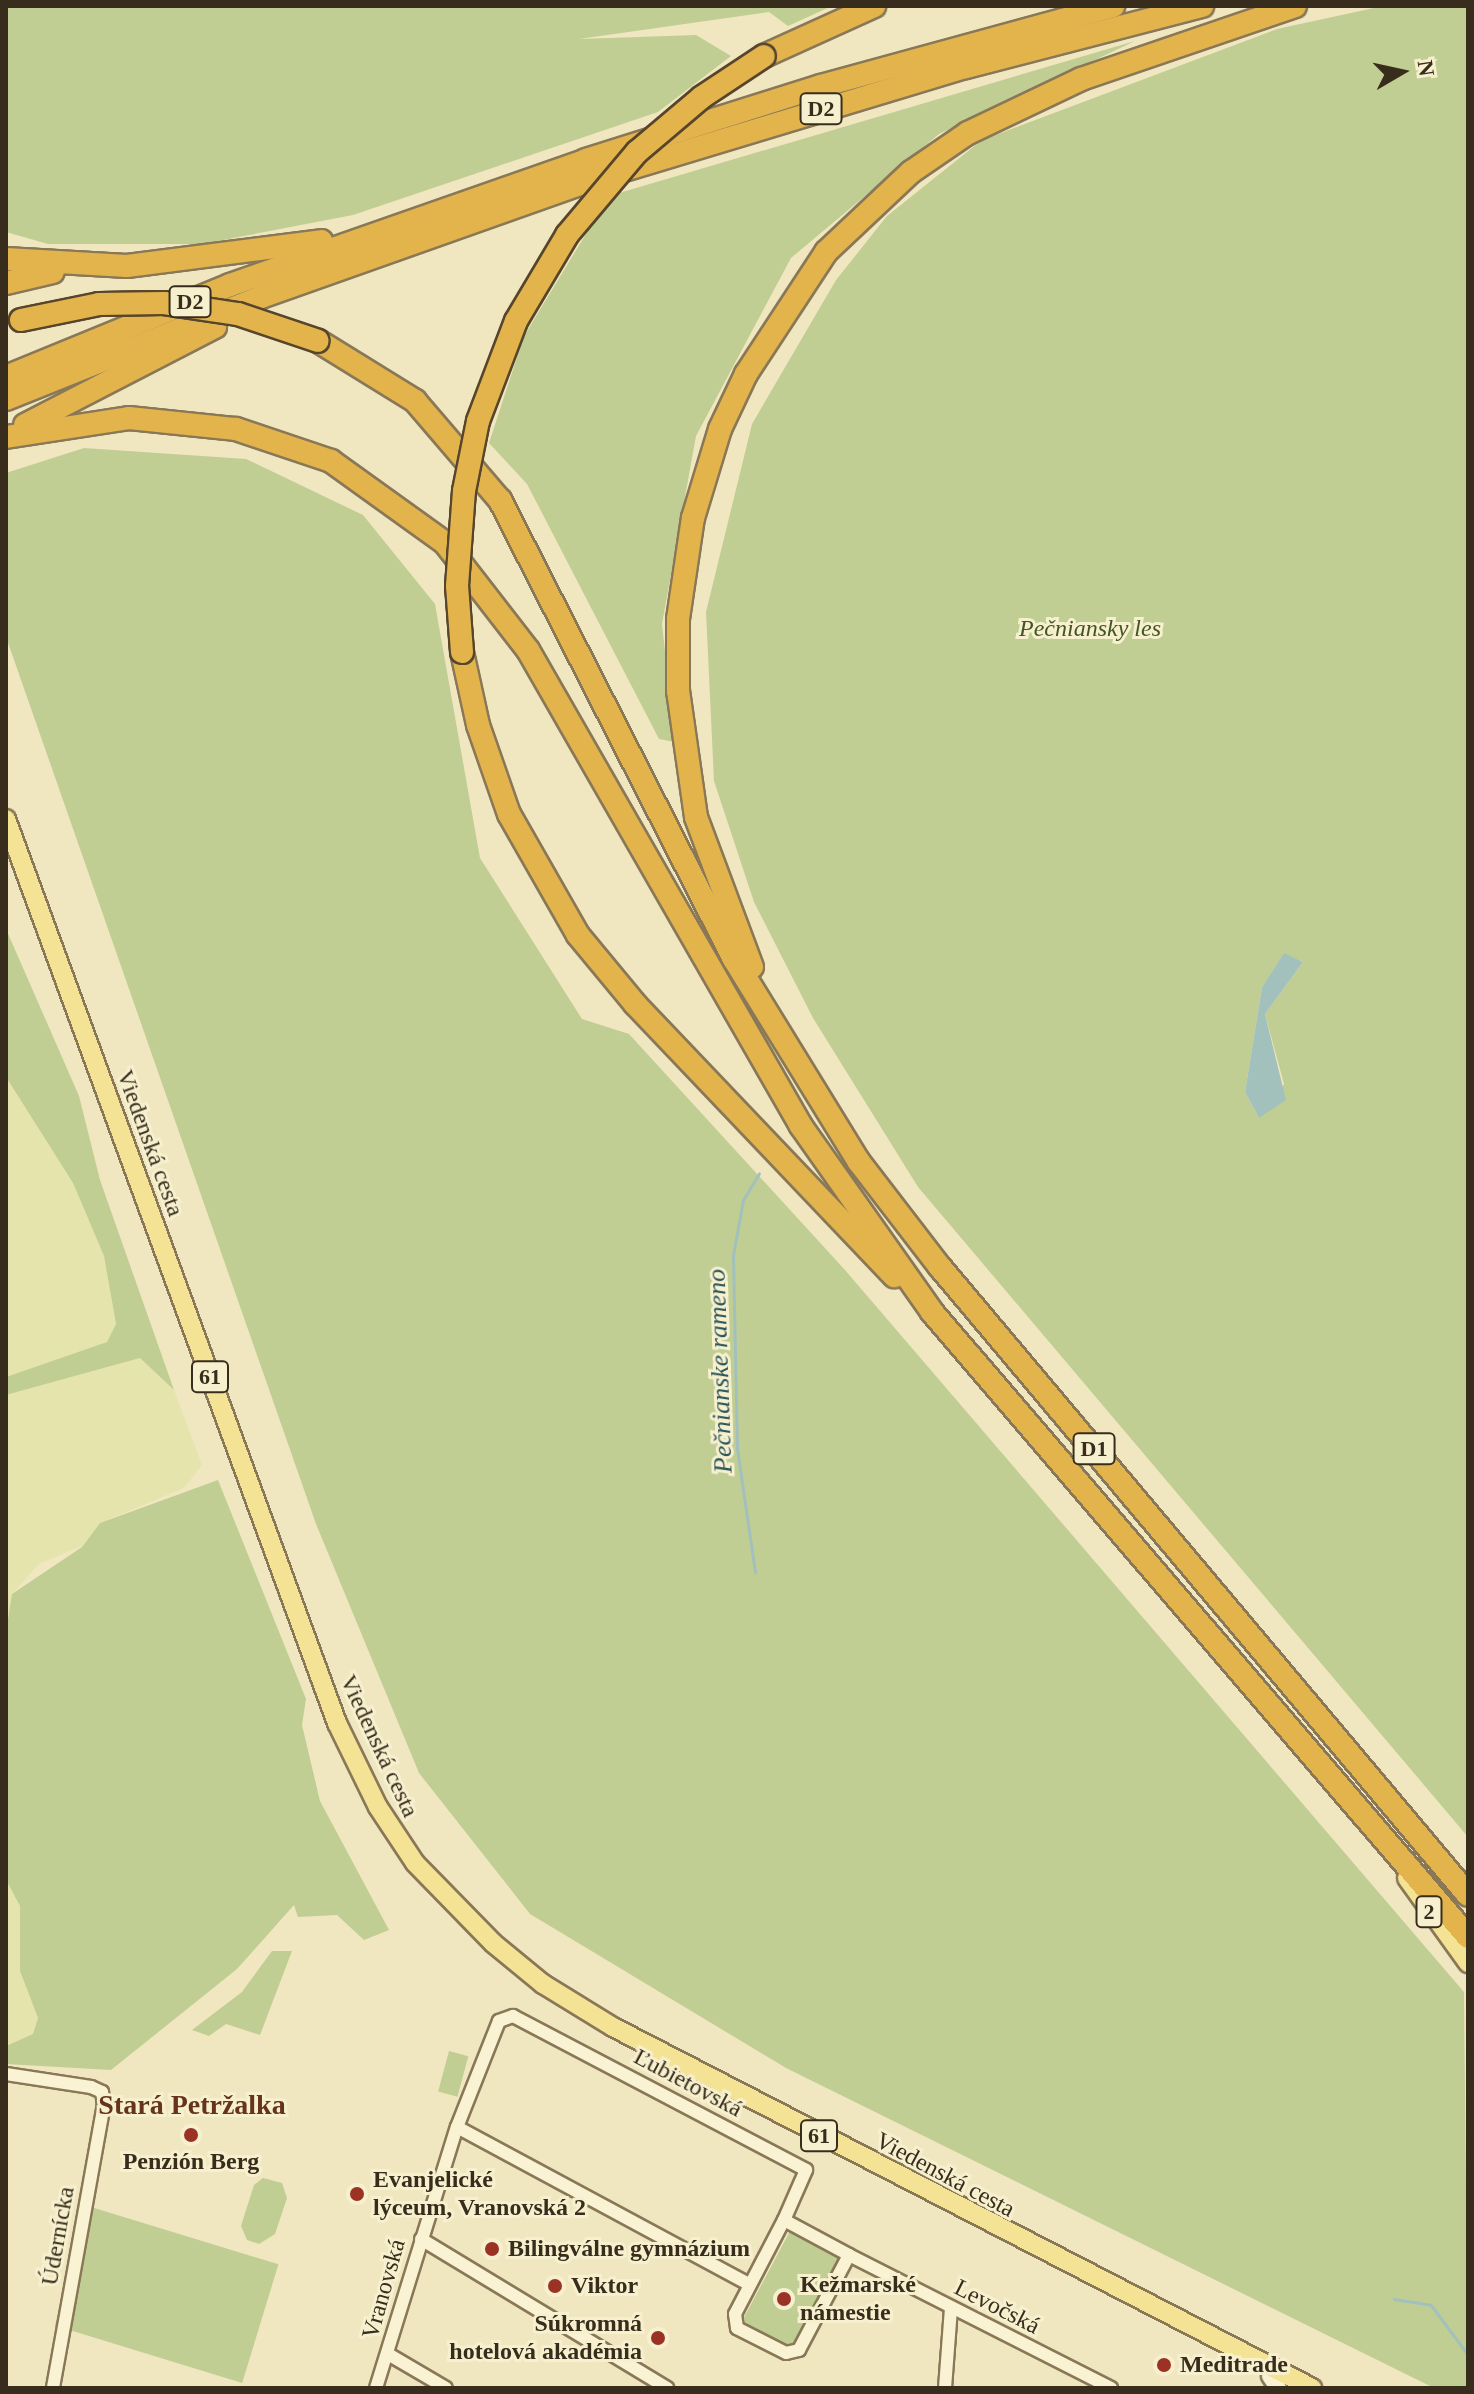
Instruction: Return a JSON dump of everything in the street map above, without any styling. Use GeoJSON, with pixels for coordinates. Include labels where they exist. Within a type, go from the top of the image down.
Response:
{"type":"FeatureCollection","features":[{"type":"Feature","properties":{"kind":"highway"},"geometry":{"type":"LineString","coordinates":[[874,6],[764,56],[702,97],[620,171],[567,235],[516,321],[478,421],[464,491],[457,571],[462,652],[478,725],[509,814],[578,935],[635,1004],[932,1312]]}},
{"type":"Feature","properties":{"kind":"highway","name":"D2"},"geometry":{"type":"LineString","coordinates":[[6,377],[377,231],[806,91],[1113,6]]}},
{"type":"Feature","properties":{"kind":"highway","name":"D2"},"geometry":{"type":"LineString","coordinates":[[6,399],[261,297],[704,145],[966,67],[1202,6]]}},
{"type":"Feature","properties":{"kind":"highway"},"geometry":{"type":"LineString","coordinates":[[762,999],[696,817],[678,691],[678,619],[693,518],[720,429],[746,374],[826,252],[911,172],[968,133],[1081,79],[1295,6]]}},
{"type":"Feature","properties":{"kind":"highway"},"geometry":{"type":"LineString","coordinates":[[6,283],[74,267],[208,259],[377,231]]}},
{"type":"Feature","properties":{"kind":"highway"},"geometry":{"type":"LineString","coordinates":[[6,259],[74,267]]}},
{"type":"Feature","properties":{"kind":"highway"},"geometry":{"type":"LineString","coordinates":[[6,436],[197,338],[261,297]]}},
{"type":"Feature","properties":{"kind":"highway"},"geometry":{"type":"LineString","coordinates":[[14,322],[99,304],[164,303],[238,314],[318,341],[415,401],[500,500],[734,959],[762,999]]}},
{"type":"Feature","properties":{"kind":"highway"},"geometry":{"type":"LineString","coordinates":[[6,436],[129,418],[236,429],[331,461],[445,543],[528,650],[801,1126],[932,1312]]}},
{"type":"Feature","properties":{"kind":"highway","name":"D1"},"geometry":{"type":"LineString","coordinates":[[762,999],[822,1105],[896,1212],[1464,1887]]}},
{"type":"Feature","properties":{"kind":"highway","name":"D1"},"geometry":{"type":"LineString","coordinates":[[932,1312],[1395,1859],[1468,1937]]}},
{"type":"Feature","properties":{"kind":"main road","name":"Viedenská cesta"},"geometry":{"type":"LineString","coordinates":[[6,819],[332,1709],[378,1807],[415,1863],[493,1943],[543,1984],[613,2027],[1248,2359],[1286,2383],[1312,2388]]}},
{"type":"Feature","properties":{"kind":"main road","name":"2"},"geometry":{"type":"LineString","coordinates":[[1395,1859],[1468,1963]]}},
{"type":"Feature","properties":{"kind":"street","name":"Ľubietovská"},"geometry":{"type":"LineString","coordinates":[[499,2021],[513,2016],[806,2170],[784,2220]]}},
{"type":"Feature","properties":{"kind":"street","name":"Vranovská"},"geometry":{"type":"LineString","coordinates":[[376,2388],[457,2127],[499,2021]]}},
{"type":"Feature","properties":{"kind":"street","name":"Údernícka"},"geometry":{"type":"LineString","coordinates":[[6,2074],[102,2092],[53,2388]]}},
{"type":"Feature","properties":{"kind":"street"},"geometry":{"type":"LineString","coordinates":[[457,2127],[749,2284]]}},
{"type":"Feature","properties":{"kind":"street"},"geometry":{"type":"LineString","coordinates":[[784,2220],[849,2255],[799,2350],[786,2353],[737,2328],[735,2314],[784,2220]]}},
{"type":"Feature","properties":{"kind":"street"},"geometry":{"type":"LineString","coordinates":[[421,2239],[667,2388]]}},
{"type":"Feature","properties":{"kind":"street","name":"Levočská"},"geometry":{"type":"LineString","coordinates":[[849,2255],[1111,2388]]}},
{"type":"Feature","properties":{"kind":"street"},"geometry":{"type":"LineString","coordinates":[[945,2388],[951,2309]]}},
{"type":"Feature","properties":{"kind":"street"},"geometry":{"type":"LineString","coordinates":[[388,2354],[446,2388]]}},
{"type":"Feature","properties":{"kind":"street","name":"Levočská"},"geometry":{"type":"LineString","coordinates":[[1082,2375],[1095,2388]]}},
{"type":"Feature","properties":{"kind":"shaded area"},"geometry":{"type":"Polygon","coordinates":[[[6,1077],[73,1183],[104,1256],[116,1324],[107,1342],[6,1377],[6,1077]]]}},
{"type":"Feature","properties":{"kind":"shaded area"},"geometry":{"type":"Polygon","coordinates":[[[140,1358],[174,1390],[202,1465],[184,1488],[100,1523],[82,1546],[39,1564],[12,1594],[6,1632],[6,1395],[140,1358]]]}},
{"type":"Feature","properties":{"kind":"shaded area"},"geometry":{"type":"Polygon","coordinates":[[[6,1880],[20,1906],[20,1971],[38,2018],[33,2034],[6,2046],[6,1880]]]}},
{"type":"Feature","properties":{"kind":"green space"},"geometry":{"type":"Polygon","coordinates":[[[6,6],[832,6],[788,26],[769,12],[579,39],[696,35],[731,56],[658,112],[353,215],[202,244],[48,244],[6,232],[6,6]]]}},
{"type":"Feature","properties":{"kind":"green space","name":"Pečniansky les"},"geometry":{"type":"Polygon","coordinates":[[[1383,6],[1468,6],[1468,1837],[918,1187],[813,1018],[754,902],[714,781],[706,612],[752,424],[836,280],[887,216],[982,140],[1277,29],[1383,6]],[[1284,954],[1262,987],[1245,1092],[1259,1118],[1284,1084],[1265,1014],[1303,962],[1284,954]]]}},
{"type":"Feature","properties":{"kind":"green space"},"geometry":{"type":"Polygon","coordinates":[[[1135,41],[939,134],[791,258],[696,436],[662,624],[675,742],[659,739],[527,484],[489,443],[524,336],[609,196],[1135,41]]]}},
{"type":"Feature","properties":{"kind":"green space"},"geometry":{"type":"Polygon","coordinates":[[[84,448],[246,459],[363,515],[435,604],[480,858],[582,1019],[629,1034],[845,1270],[1464,1992],[1468,2388],[1434,2388],[786,2068],[530,1914],[419,1773],[316,1524],[6,637],[6,473],[84,448]]]}},
{"type":"Feature","properties":{"kind":"green space"},"geometry":{"type":"Polygon","coordinates":[[[6,929],[79,1096],[100,1180],[174,1390],[140,1358],[6,1395],[6,1377],[107,1342],[116,1324],[104,1256],[73,1183],[6,1077],[6,929]]]}},
{"type":"Feature","properties":{"kind":"green space"},"geometry":{"type":"Polygon","coordinates":[[[218,1480],[306,1699],[302,1725],[320,1801],[389,1930],[364,1940],[337,1915],[298,1917],[294,1905],[237,1969],[111,2070],[6,2064],[6,2046],[33,2034],[38,2018],[20,1971],[20,1906],[6,1880],[6,1632],[12,1594],[82,1547],[100,1523],[218,1480]]]}},
{"type":"Feature","properties":{"kind":"green space"},"geometry":{"type":"Polygon","coordinates":[[[272,1951],[292,1951],[260,2035],[226,2024],[209,2036],[192,2030],[242,1992],[272,1951]]]}},
{"type":"Feature","properties":{"kind":"green space"},"geometry":{"type":"Polygon","coordinates":[[[449,2051],[468,2056],[457,2097],[438,2092],[449,2051]]]}},
{"type":"Feature","properties":{"kind":"green space"},"geometry":{"type":"Polygon","coordinates":[[[263,2178],[282,2183],[287,2198],[275,2234],[259,2244],[247,2240],[241,2226],[254,2185],[263,2178]]]}},
{"type":"Feature","properties":{"kind":"green space"},"geometry":{"type":"Polygon","coordinates":[[[91,2207],[278,2264],[242,2383],[55,2326],[91,2207]]]}},
{"type":"Feature","properties":{"kind":"green space","name":"Kežmarské námestie"},"geometry":{"type":"Polygon","coordinates":[[[790,2231],[840,2258],[792,2348],[742,2321],[790,2231]]]}},
{"type":"Feature","properties":{"kind":"water"},"geometry":{"type":"Polygon","coordinates":[[[1284,953],[1303,962],[1265,1014],[1286,1100],[1259,1118],[1245,1092],[1262,987],[1284,953]]]}},
{"type":"Feature","properties":{"kind":"waterway","name":"Pečnianske rameno"},"geometry":{"type":"LineString","coordinates":[[755,1572],[737,1448],[733,1255],[743,1200],[759,1173]]}},
{"type":"Feature","properties":{"kind":"waterway","name":"Pečnianske rameno"},"geometry":{"type":"LineString","coordinates":[[1394,2299],[1431,2305],[1468,2355]]}},
{"type":"Feature","properties":{"kind":"place","name":"Penzión Berg"},"geometry":{"type":"Point","coordinates":[191,2135]}},
{"type":"Feature","properties":{"kind":"place","name":"Evanjelické lýceum, Vranovská 2"},"geometry":{"type":"Point","coordinates":[357,2194]}},
{"type":"Feature","properties":{"kind":"place","name":"Bilingválne gymnázium"},"geometry":{"type":"Point","coordinates":[492,2249]}},
{"type":"Feature","properties":{"kind":"place","name":"Viktor"},"geometry":{"type":"Point","coordinates":[555,2286]}},
{"type":"Feature","properties":{"kind":"place","name":"Kežmarské námestie"},"geometry":{"type":"Point","coordinates":[784,2299]}},
{"type":"Feature","properties":{"kind":"place","name":"Súkromná hotelová akadémia"},"geometry":{"type":"Point","coordinates":[658,2338]}},
{"type":"Feature","properties":{"kind":"place","name":"Meditrade"},"geometry":{"type":"Point","coordinates":[1164,2365]}},
{"type":"Feature","properties":{"kind":"district","name":"Stará Petržalka"},"geometry":{"type":"Point","coordinates":[192,2105]}}]}
